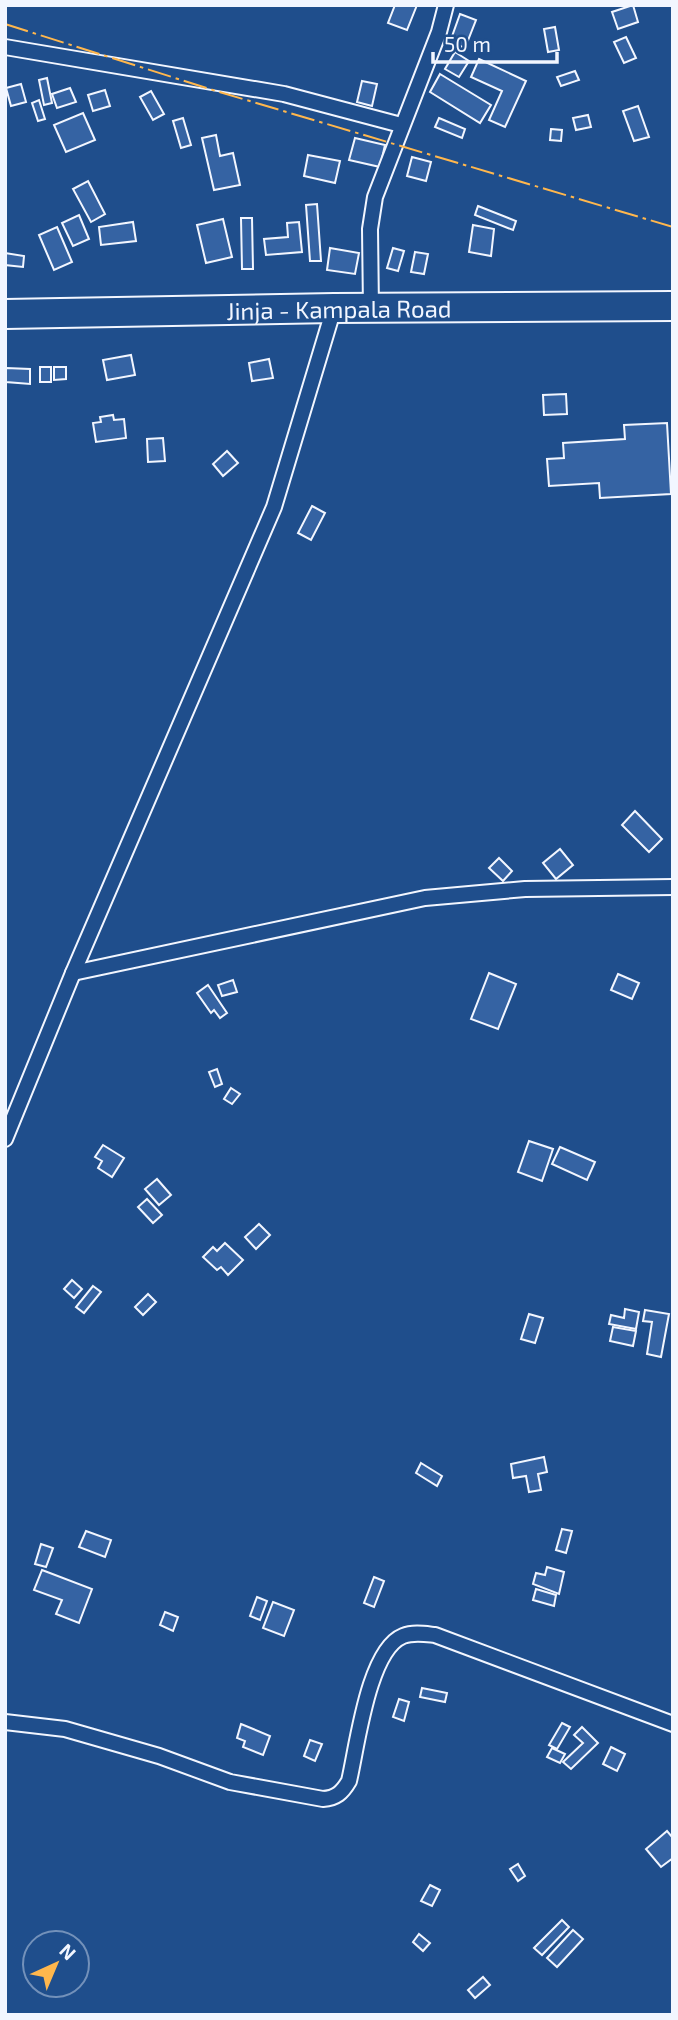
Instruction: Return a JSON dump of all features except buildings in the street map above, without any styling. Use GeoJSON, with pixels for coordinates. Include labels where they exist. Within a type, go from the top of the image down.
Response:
{"type":"FeatureCollection","features":[{"type":"Feature","properties":{"kind":"highway","name":"Jinja - Kampala Road"},"geometry":{"type":"LineString","coordinates":[[5,314],[673,306]]}},
{"type":"Feature","properties":{"kind":"street"},"geometry":{"type":"LineString","coordinates":[[371,309],[370,229],[375,197],[439,32],[446,5]]}},
{"type":"Feature","properties":{"kind":"street"},"geometry":{"type":"LineString","coordinates":[[5,47],[284,94],[401,125]]}},
{"type":"Feature","properties":{"kind":"street"},"geometry":{"type":"LineString","coordinates":[[5,1139],[73,973],[274,507],[334,308]]}},
{"type":"Feature","properties":{"kind":"street"},"geometry":{"type":"LineString","coordinates":[[73,973],[425,898],[525,889],[673,887]]}},
{"type":"Feature","properties":{"kind":"street"},"geometry":{"type":"LineString","coordinates":[[5,1722],[65,1729],[159,1756],[230,1782],[323,1799],[334,1798],[349,1781],[374,1672],[386,1650],[401,1636],[419,1633],[435,1635],[673,1724]]}},
{"type":"Feature","properties":{"kind":"power"},"geometry":{"type":"LineString","coordinates":[[5,24],[216,91],[673,227]]}}]}
